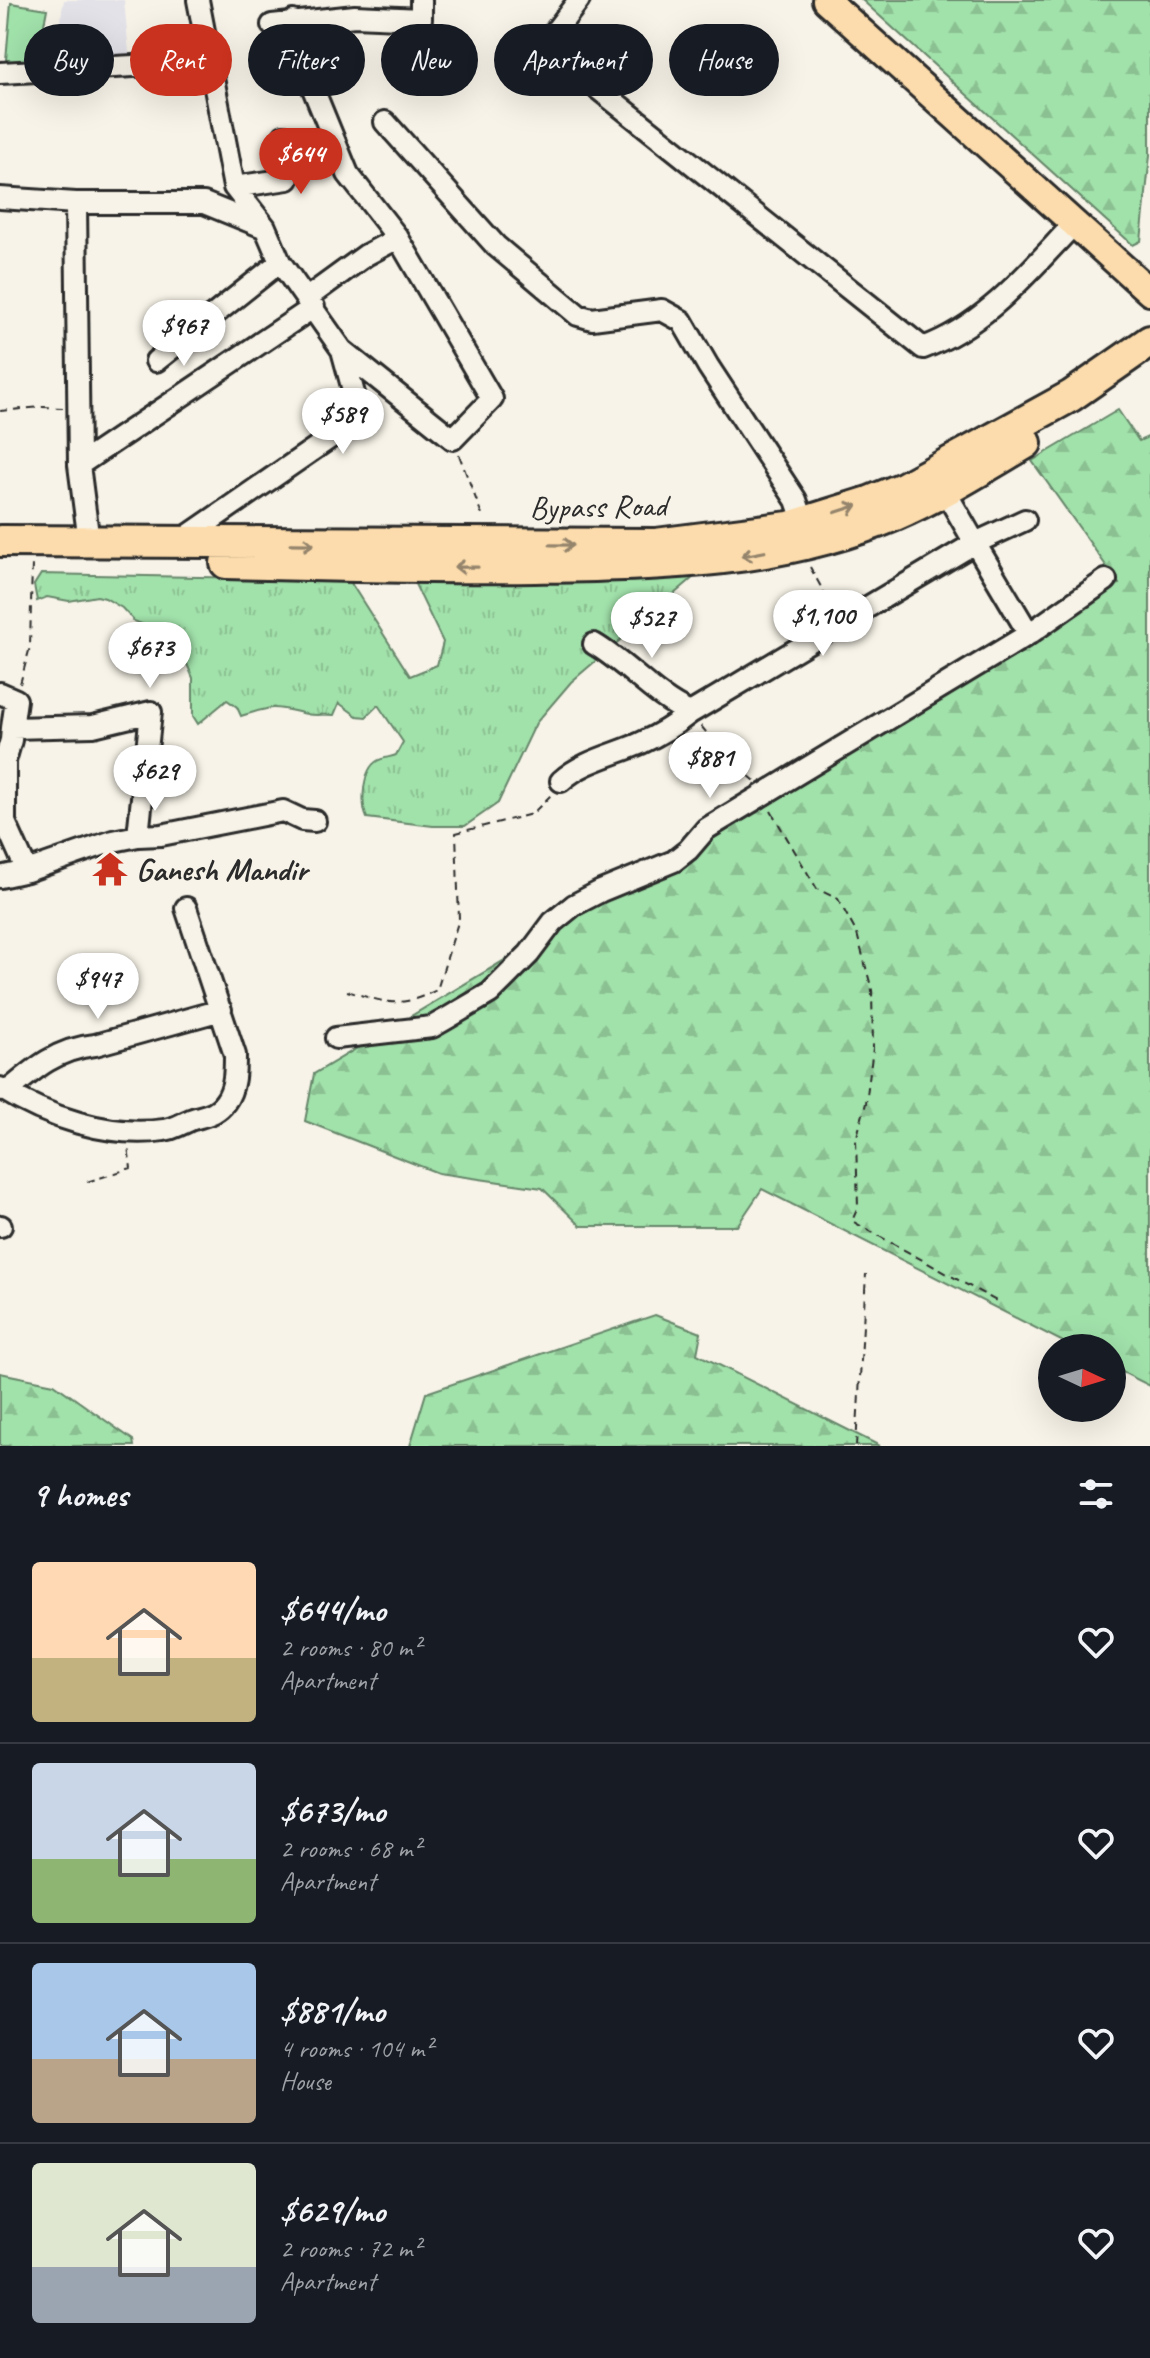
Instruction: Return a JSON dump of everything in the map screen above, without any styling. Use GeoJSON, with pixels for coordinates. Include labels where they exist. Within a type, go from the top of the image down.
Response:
{"type":"FeatureCollection","features":[{"type":"Feature","properties":{"kind":"highway","name":"Bypass Road"},"geometry":{"type":"LineString","coordinates":[[0,560],[455,567],[613,566],[732,558],[905,487],[1071,396],[1150,341]]}},
{"type":"Feature","properties":{"kind":"highway","name":"Bypass Road"},"geometry":{"type":"LineString","coordinates":[[0,541],[656,544],[797,532],[892,516],[945,491],[1150,367]]}},
{"type":"Feature","properties":{"kind":"main road"},"geometry":{"type":"LineString","coordinates":[[826,0],[1150,292]]}},
{"type":"Feature","properties":{"kind":"street"},"geometry":{"type":"LineString","coordinates":[[198,0],[203,24]]}},
{"type":"Feature","properties":{"kind":"street"},"geometry":{"type":"LineString","coordinates":[[277,24],[355,16],[421,19],[421,0]]}},
{"type":"Feature","properties":{"kind":"street"},"geometry":{"type":"LineString","coordinates":[[579,0],[551,37],[549,49],[923,348],[950,338],[1006,296],[1074,224]]}},
{"type":"Feature","properties":{"kind":"street"},"geometry":{"type":"LineString","coordinates":[[217,96],[234,187],[265,227],[280,262],[342,350],[453,439],[492,399],[398,238],[348,174],[293,45],[293,21]]}},
{"type":"Feature","properties":{"kind":"street"},"geometry":{"type":"LineString","coordinates":[[0,73],[130,66]]}},
{"type":"Feature","properties":{"kind":"street"},"geometry":{"type":"LineString","coordinates":[[385,122],[496,246],[578,315],[592,319],[662,310],[682,321],[796,500],[797,532]]}},
{"type":"Feature","properties":{"kind":"street"},"geometry":{"type":"LineString","coordinates":[[234,187],[288,179],[284,136]]}},
{"type":"Feature","properties":{"kind":"street"},"geometry":{"type":"LineString","coordinates":[[0,198],[76,203],[204,203],[265,227]]}},
{"type":"Feature","properties":{"kind":"street"},"geometry":{"type":"LineString","coordinates":[[76,203],[79,465],[89,542]]}},
{"type":"Feature","properties":{"kind":"street"},"geometry":{"type":"LineString","coordinates":[[79,465],[311,303],[366,255],[398,238]]}},
{"type":"Feature","properties":{"kind":"street"},"geometry":{"type":"LineString","coordinates":[[156,361],[280,262]]}},
{"type":"Feature","properties":{"kind":"street"},"geometry":{"type":"LineString","coordinates":[[179,542],[343,429],[354,415],[356,401],[342,350]]}},
{"type":"Feature","properties":{"kind":"street"},"geometry":{"type":"LineString","coordinates":[[945,491],[1029,634]]}},
{"type":"Feature","properties":{"kind":"street"},"geometry":{"type":"LineString","coordinates":[[561,781],[573,770],[643,742],[673,726],[840,622],[975,543],[1025,520]]}},
{"type":"Feature","properties":{"kind":"street"},"geometry":{"type":"LineString","coordinates":[[336,1038],[432,1027],[490,993],[529,954],[553,922],[574,905],[674,861],[706,829],[1029,634],[1106,580]]}},
{"type":"Feature","properties":{"kind":"street"},"geometry":{"type":"LineString","coordinates":[[594,644],[616,657],[673,705],[690,713]]}},
{"type":"Feature","properties":{"kind":"street"},"geometry":{"type":"LineString","coordinates":[[8,697],[12,728],[11,740],[2,761],[5,822],[27,871]]}},
{"type":"Feature","properties":{"kind":"street"},"geometry":{"type":"LineString","coordinates":[[12,728],[93,726],[151,712],[138,836]]}},
{"type":"Feature","properties":{"kind":"street"},"geometry":{"type":"LineString","coordinates":[[0,877],[138,836],[161,835],[283,811],[302,820],[315,821]]}},
{"type":"Feature","properties":{"kind":"street"},"geometry":{"type":"LineString","coordinates":[[186,908],[221,1010],[235,1055],[235,1074],[224,1105],[212,1114],[163,1130],[125,1130],[43,1112],[3,1090],[74,1047],[95,1045],[221,1010]]}},
{"type":"Feature","properties":{"kind":"path"},"geometry":{"type":"LineString","coordinates":[[0,411],[42,407],[78,409]]}},
{"type":"Feature","properties":{"kind":"path"},"geometry":{"type":"LineString","coordinates":[[453,439],[493,544]]}},
{"type":"Feature","properties":{"kind":"path"},"geometry":{"type":"LineString","coordinates":[[797,532],[840,622]]}},
{"type":"Feature","properties":{"kind":"path"},"geometry":{"type":"LineString","coordinates":[[8,697],[30,647],[32,560]]}},
{"type":"Feature","properties":{"kind":"path"},"geometry":{"type":"LineString","coordinates":[[690,713],[725,755],[757,783],[779,827],[817,889],[838,899],[857,934],[872,990],[873,1048],[866,1103],[856,1140],[858,1207],[852,1221],[998,1302]]}},
{"type":"Feature","properties":{"kind":"path"},"geometry":{"type":"LineString","coordinates":[[347,991],[384,1002],[410,1003],[437,990],[459,919],[456,833],[532,814],[561,781]]}},
{"type":"Feature","properties":{"kind":"path"},"geometry":{"type":"LineString","coordinates":[[87,1182],[131,1168],[125,1130]]}},
{"type":"Feature","properties":{"kind":"path"},"geometry":{"type":"LineString","coordinates":[[856,1446],[866,1274]]}},
{"type":"Feature","properties":{"kind":"shaded area"},"geometry":{"type":"Polygon","coordinates":[[[64,0],[124,0],[130,63],[114,63],[114,24],[60,24],[64,0]]]}},
{"type":"Feature","properties":{"kind":"green space"},"geometry":{"type":"Polygon","coordinates":[[[862,0],[1150,0],[1150,155],[1141,241],[1133,245],[862,0]]]}},
{"type":"Feature","properties":{"kind":"green space"},"geometry":{"type":"Polygon","coordinates":[[[11,3],[47,9],[44,24],[24,24],[24,64],[6,60],[11,3]]]}},
{"type":"Feature","properties":{"kind":"green space"},"geometry":{"type":"Polygon","coordinates":[[[1118,410],[1139,441],[1150,436],[1150,1386],[1126,1374],[1126,1334],[1047,1334],[762,1189],[737,1226],[581,1226],[542,1188],[438,1173],[305,1121],[314,1074],[1032,645],[1119,584],[1032,461],[1118,410]]]}},
{"type":"Feature","properties":{"kind":"green space"},"geometry":{"type":"Polygon","coordinates":[[[701,571],[571,682],[536,723],[498,803],[465,826],[433,826],[367,818],[364,797],[368,772],[377,761],[396,755],[403,742],[378,705],[366,717],[357,716],[339,703],[334,715],[310,715],[274,708],[241,716],[237,707],[227,700],[198,724],[193,716],[193,678],[184,657],[162,632],[134,621],[122,608],[97,596],[69,601],[47,597],[37,601],[34,585],[41,574],[349,580],[410,676],[437,665],[443,642],[412,578],[701,571]]]}},
{"type":"Feature","properties":{"kind":"green space"},"geometry":{"type":"Polygon","coordinates":[[[655,1315],[701,1333],[697,1354],[880,1446],[410,1446],[426,1393],[655,1315]]]}},
{"type":"Feature","properties":{"kind":"green space"},"geometry":{"type":"Polygon","coordinates":[[[0,1373],[54,1384],[133,1440],[134,1446],[0,1446],[0,1373]]]}},
{"type":"Feature","properties":{"kind":"place","name":"Ganesh Mandir"},"geometry":{"type":"Point","coordinates":[110,869]}}]}
